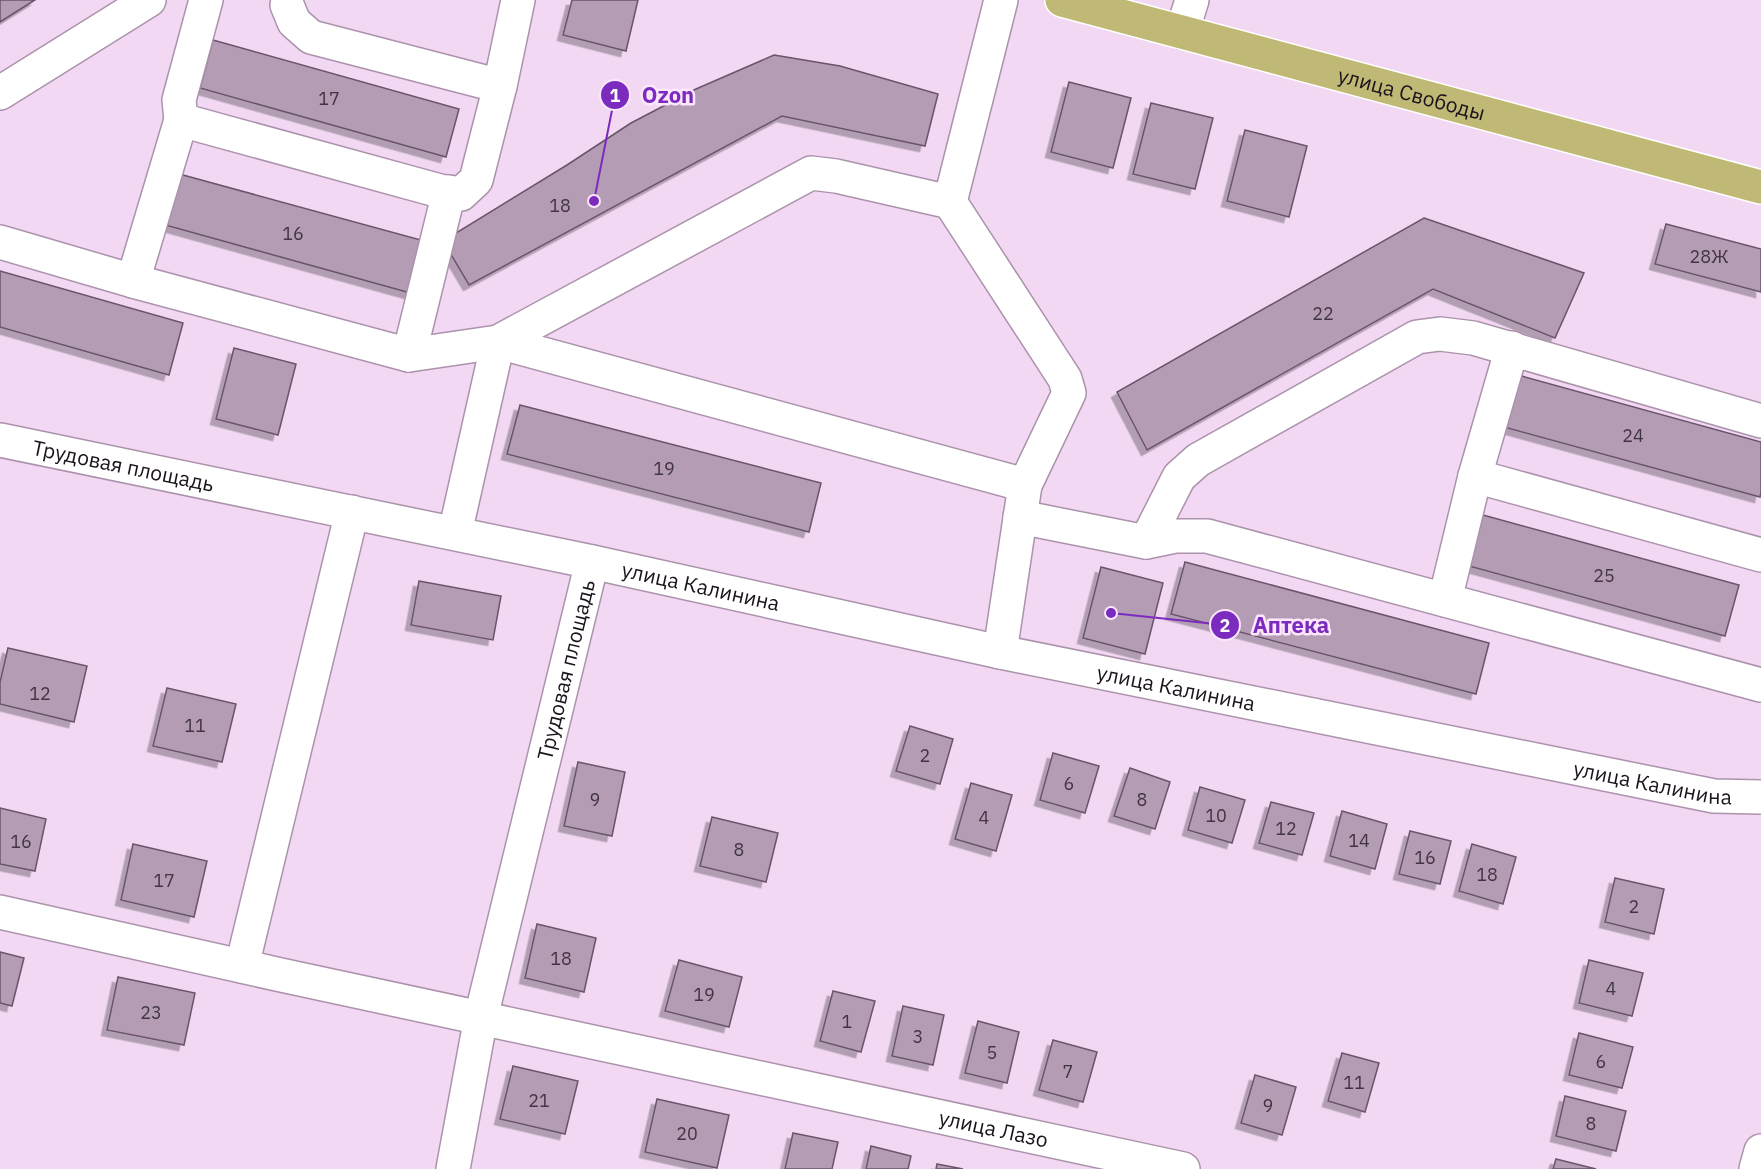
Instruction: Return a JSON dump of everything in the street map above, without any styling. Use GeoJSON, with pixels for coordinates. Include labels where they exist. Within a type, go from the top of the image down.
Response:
{"type":"FeatureCollection","features":[{"type":"Feature","properties":{"kind":"main road","name":"улица Свободы"},"geometry":{"type":"LineString","coordinates":[[1062,0],[1761,187]]}},
{"type":"Feature","properties":{"kind":"street"},"geometry":{"type":"LineString","coordinates":[[0,93],[149,0]]}},
{"type":"Feature","properties":{"kind":"street"},"geometry":{"type":"LineString","coordinates":[[133,281],[181,120],[179,100],[206,0]]}},
{"type":"Feature","properties":{"kind":"street"},"geometry":{"type":"LineString","coordinates":[[181,120],[461,194],[476,180],[500,86],[518,0]]}},
{"type":"Feature","properties":{"kind":"street"},"geometry":{"type":"LineString","coordinates":[[950,202],[1000,0]]}},
{"type":"Feature","properties":{"kind":"street"},"geometry":{"type":"LineString","coordinates":[[1182,32],[1192,0]]}},
{"type":"Feature","properties":{"kind":"street"},"geometry":{"type":"LineString","coordinates":[[279,2],[294,22],[311,37],[500,86]]}},
{"type":"Feature","properties":{"kind":"street"},"geometry":{"type":"LineString","coordinates":[[0,242],[133,281],[409,355],[498,342],[811,173],[836,176],[950,202],[1065,379],[1069,393],[1023,501],[999,652]]}},
{"type":"Feature","properties":{"kind":"street"},"geometry":{"type":"LineString","coordinates":[[409,355],[449,192]]}},
{"type":"Feature","properties":{"kind":"street"},"geometry":{"type":"LineString","coordinates":[[1146,542],[1179,477],[1198,460],[1417,337],[1440,334],[1473,338],[1761,421]]}},
{"type":"Feature","properties":{"kind":"street"},"geometry":{"type":"LineString","coordinates":[[498,342],[1023,501],[1146,542],[1175,536],[1207,536],[1761,685]]}},
{"type":"Feature","properties":{"kind":"street"},"geometry":{"type":"LineString","coordinates":[[455,533],[498,342]]}},
{"type":"Feature","properties":{"kind":"street"},"geometry":{"type":"LineString","coordinates":[[1445,600],[1475,476],[1512,348]]}},
{"type":"Feature","properties":{"kind":"street","name":"Трудовая площадь"},"geometry":{"type":"LineString","coordinates":[[0,440],[592,562],[481,1017],[453,1169]]}},
{"type":"Feature","properties":{"kind":"street"},"geometry":{"type":"LineString","coordinates":[[1475,476],[1761,555]]}},
{"type":"Feature","properties":{"kind":"street"},"geometry":{"type":"LineString","coordinates":[[242,966],[352,512]]}},
{"type":"Feature","properties":{"kind":"street","name":"улица Калинина"},"geometry":{"type":"LineString","coordinates":[[592,562],[999,652],[1714,796],[1761,797]]}},
{"type":"Feature","properties":{"kind":"street"},"geometry":{"type":"LineString","coordinates":[[0,912],[481,1017]]}},
{"type":"Feature","properties":{"kind":"street","name":"улица Лазо"},"geometry":{"type":"LineString","coordinates":[[481,1017],[1183,1169]]}},
{"type":"Feature","properties":{"kind":"street"},"geometry":{"type":"LineString","coordinates":[[1756,1169],[1761,1151]]}},
{"type":"Feature","properties":{"kind":"building"},"geometry":{"type":"Polygon","coordinates":[[[0,0],[35,0],[0,22],[0,0]]]}},
{"type":"Feature","properties":{"kind":"building"},"geometry":{"type":"Polygon","coordinates":[[[572,0],[638,0],[626,51],[563,35],[572,0]]]}},
{"type":"Feature","properties":{"kind":"building"},"geometry":{"type":"Polygon","coordinates":[[[213,40],[459,109],[446,157],[200,88],[213,40]]]}},
{"type":"Feature","properties":{"kind":"building"},"geometry":{"type":"Polygon","coordinates":[[[774,55],[840,66],[938,94],[925,146],[782,116],[469,285],[443,241],[631,123],[696,89],[774,55]]]}},
{"type":"Feature","properties":{"kind":"building"},"geometry":{"type":"Polygon","coordinates":[[[1069,82],[1131,98],[1113,168],[1051,152],[1069,82]]]}},
{"type":"Feature","properties":{"kind":"building"},"geometry":{"type":"Polygon","coordinates":[[[1151,103],[1213,118],[1195,189],[1133,174],[1151,103]]]}},
{"type":"Feature","properties":{"kind":"building"},"geometry":{"type":"Polygon","coordinates":[[[1245,130],[1307,146],[1289,217],[1227,201],[1245,130]]]}},
{"type":"Feature","properties":{"kind":"building"},"geometry":{"type":"Polygon","coordinates":[[[172,172],[428,242],[414,294],[158,223],[172,172]]]}},
{"type":"Feature","properties":{"kind":"building"},"geometry":{"type":"Polygon","coordinates":[[[1424,218],[1584,273],[1555,338],[1433,289],[1147,450],[1117,392],[1424,218]]]}},
{"type":"Feature","properties":{"kind":"building"},"geometry":{"type":"Polygon","coordinates":[[[1666,224],[1761,249],[1761,292],[1655,264],[1666,224]]]}},
{"type":"Feature","properties":{"kind":"building"},"geometry":{"type":"Polygon","coordinates":[[[0,271],[183,323],[169,375],[0,327],[0,271]]]}},
{"type":"Feature","properties":{"kind":"building"},"geometry":{"type":"Polygon","coordinates":[[[234,348],[296,364],[278,435],[216,419],[234,348]]]}},
{"type":"Feature","properties":{"kind":"building"},"geometry":{"type":"Polygon","coordinates":[[[1518,375],[1761,442],[1760,497],[1504,427],[1518,375]]]}},
{"type":"Feature","properties":{"kind":"building"},"geometry":{"type":"Polygon","coordinates":[[[520,405],[821,483],[809,532],[507,454],[520,405]]]}},
{"type":"Feature","properties":{"kind":"building"},"geometry":{"type":"Polygon","coordinates":[[[1483,515],[1739,585],[1725,636],[1469,566],[1483,515]]]}},
{"type":"Feature","properties":{"kind":"building"},"geometry":{"type":"Polygon","coordinates":[[[1185,562],[1489,643],[1476,694],[1171,614],[1185,562]]]}},
{"type":"Feature","properties":{"kind":"building"},"geometry":{"type":"Polygon","coordinates":[[[1101,567],[1163,583],[1145,654],[1083,638],[1101,567]]]}},
{"type":"Feature","properties":{"kind":"building"},"geometry":{"type":"Polygon","coordinates":[[[419,581],[501,596],[493,640],[411,625],[419,581]]]}},
{"type":"Feature","properties":{"kind":"building"},"geometry":{"type":"Polygon","coordinates":[[[8,648],[87,666],[74,722],[0,704],[0,682],[8,648]]]}},
{"type":"Feature","properties":{"kind":"building"},"geometry":{"type":"Polygon","coordinates":[[[167,688],[236,704],[222,762],[153,746],[167,688]]]}},
{"type":"Feature","properties":{"kind":"building"},"geometry":{"type":"Polygon","coordinates":[[[910,726],[953,739],[940,784],[896,771],[910,726]]]}},
{"type":"Feature","properties":{"kind":"building"},"geometry":{"type":"Polygon","coordinates":[[[1053,753],[1099,766],[1085,813],[1040,800],[1053,753]]]}},
{"type":"Feature","properties":{"kind":"building"},"geometry":{"type":"Polygon","coordinates":[[[578,762],[625,772],[612,836],[564,826],[578,762]]]}},
{"type":"Feature","properties":{"kind":"building"},"geometry":{"type":"Polygon","coordinates":[[[1130,768],[1170,782],[1155,829],[1114,816],[1130,768]]]}},
{"type":"Feature","properties":{"kind":"building"},"geometry":{"type":"Polygon","coordinates":[[[971,783],[1012,795],[996,851],[955,839],[971,783]]]}},
{"type":"Feature","properties":{"kind":"building"},"geometry":{"type":"Polygon","coordinates":[[[1200,787],[1245,800],[1232,843],[1188,830],[1200,787]]]}},
{"type":"Feature","properties":{"kind":"building"},"geometry":{"type":"Polygon","coordinates":[[[1271,802],[1314,813],[1302,855],[1259,843],[1271,802]]]}},
{"type":"Feature","properties":{"kind":"building"},"geometry":{"type":"Polygon","coordinates":[[[0,808],[46,819],[35,871],[0,864],[0,808]]]}},
{"type":"Feature","properties":{"kind":"building"},"geometry":{"type":"Polygon","coordinates":[[[1342,811],[1387,824],[1375,869],[1330,856],[1342,811]]]}},
{"type":"Feature","properties":{"kind":"building"},"geometry":{"type":"Polygon","coordinates":[[[712,817],[778,833],[766,882],[700,866],[712,817]]]}},
{"type":"Feature","properties":{"kind":"building"},"geometry":{"type":"Polygon","coordinates":[[[1410,831],[1451,841],[1440,884],[1399,874],[1410,831]]]}},
{"type":"Feature","properties":{"kind":"building"},"geometry":{"type":"Polygon","coordinates":[[[133,844],[207,861],[194,917],[121,900],[133,844]]]}},
{"type":"Feature","properties":{"kind":"building"},"geometry":{"type":"Polygon","coordinates":[[[1472,844],[1516,857],[1503,904],[1459,891],[1472,844]]]}},
{"type":"Feature","properties":{"kind":"building"},"geometry":{"type":"Polygon","coordinates":[[[1615,878],[1664,889],[1654,934],[1605,922],[1615,878]]]}},
{"type":"Feature","properties":{"kind":"building"},"geometry":{"type":"Polygon","coordinates":[[[537,924],[596,938],[584,992],[525,978],[537,924]]]}},
{"type":"Feature","properties":{"kind":"building"},"geometry":{"type":"Polygon","coordinates":[[[0,952],[24,958],[12,1006],[0,1003],[0,952]]]}},
{"type":"Feature","properties":{"kind":"building"},"geometry":{"type":"Polygon","coordinates":[[[679,960],[742,977],[729,1027],[665,1011],[679,960]]]}},
{"type":"Feature","properties":{"kind":"building"},"geometry":{"type":"Polygon","coordinates":[[[1589,960],[1643,973],[1632,1016],[1579,1003],[1589,960]]]}},
{"type":"Feature","properties":{"kind":"building"},"geometry":{"type":"Polygon","coordinates":[[[118,977],[195,993],[184,1045],[107,1030],[118,977]]]}},
{"type":"Feature","properties":{"kind":"building"},"geometry":{"type":"Polygon","coordinates":[[[833,991],[875,1001],[861,1052],[820,1041],[833,991]]]}},
{"type":"Feature","properties":{"kind":"building"},"geometry":{"type":"Polygon","coordinates":[[[903,1006],[944,1015],[933,1065],[892,1056],[903,1006]]]}},
{"type":"Feature","properties":{"kind":"building"},"geometry":{"type":"Polygon","coordinates":[[[978,1021],[1019,1032],[1007,1083],[965,1073],[978,1021]]]}},
{"type":"Feature","properties":{"kind":"building"},"geometry":{"type":"Polygon","coordinates":[[[1579,1033],[1633,1047],[1622,1088],[1569,1075],[1579,1033]]]}},
{"type":"Feature","properties":{"kind":"building"},"geometry":{"type":"Polygon","coordinates":[[[1053,1040],[1097,1052],[1083,1102],[1039,1090],[1053,1040]]]}},
{"type":"Feature","properties":{"kind":"building"},"geometry":{"type":"Polygon","coordinates":[[[1342,1053],[1379,1063],[1365,1112],[1328,1101],[1342,1053]]]}},
{"type":"Feature","properties":{"kind":"building"},"geometry":{"type":"Polygon","coordinates":[[[513,1066],[578,1081],[565,1134],[500,1119],[513,1066]]]}},
{"type":"Feature","properties":{"kind":"building"},"geometry":{"type":"Polygon","coordinates":[[[1255,1075],[1296,1087],[1282,1135],[1241,1123],[1255,1075]]]}},
{"type":"Feature","properties":{"kind":"building"},"geometry":{"type":"Polygon","coordinates":[[[1565,1096],[1626,1111],[1616,1151],[1556,1136],[1565,1096]]]}},
{"type":"Feature","properties":{"kind":"building"},"geometry":{"type":"Polygon","coordinates":[[[657,1099],[729,1115],[717,1168],[645,1152],[657,1099]]]}},
{"type":"Feature","properties":{"kind":"building"},"geometry":{"type":"Polygon","coordinates":[[[793,1133],[838,1142],[832,1169],[785,1169],[793,1133]]]}},
{"type":"Feature","properties":{"kind":"building"},"geometry":{"type":"Polygon","coordinates":[[[871,1146],[911,1156],[908,1169],[866,1169],[871,1146]]]}},
{"type":"Feature","properties":{"kind":"building"},"geometry":{"type":"Polygon","coordinates":[[[1556,1159],[1596,1169],[1553,1169],[1556,1159]]]}},
{"type":"Feature","properties":{"kind":"building"},"geometry":{"type":"Polygon","coordinates":[[[937,1164],[963,1169],[936,1169],[937,1164]]]}},
{"type":"Feature","properties":{"kind":"place","name":"Ozon"},"geometry":{"type":"Point","coordinates":[594,201]}},
{"type":"Feature","properties":{"kind":"place","name":"Аптека"},"geometry":{"type":"Point","coordinates":[1111,613]}}]}
